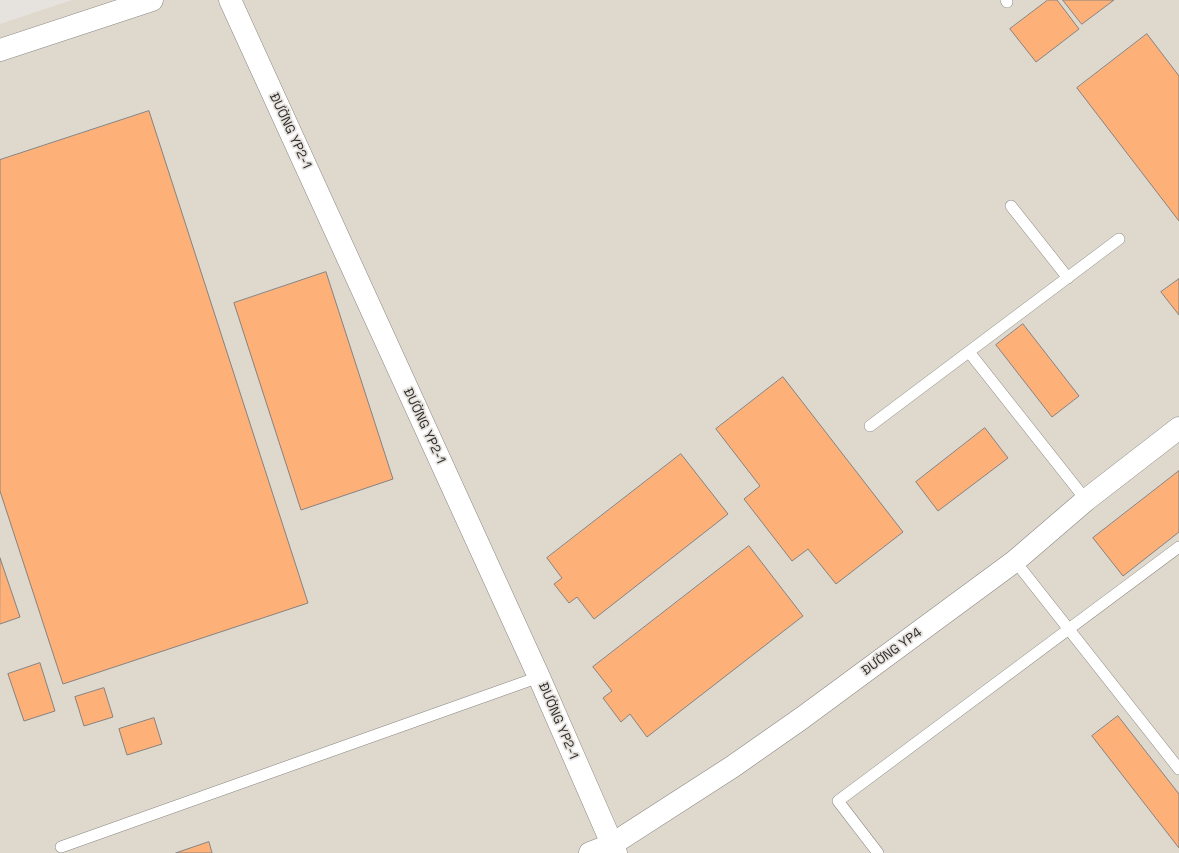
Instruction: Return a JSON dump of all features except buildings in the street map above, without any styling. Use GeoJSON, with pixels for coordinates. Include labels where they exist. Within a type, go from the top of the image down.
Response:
{"type":"FeatureCollection","features":[{"type":"Feature","properties":{"kind":"street"},"geometry":{"type":"LineString","coordinates":[[0,50],[152,0]]}},
{"type":"Feature","properties":{"kind":"street","name":"ĐƯỜNG YP2-1"},"geometry":{"type":"LineString","coordinates":[[230,0],[539,677],[613,849]]}},
{"type":"Feature","properties":{"kind":"street","name":"ĐƯỜNG YP4"},"geometry":{"type":"LineString","coordinates":[[590,853],[613,849],[802,718],[1015,561],[1086,500],[1179,428]]}},
{"type":"Feature","properties":{"kind":"lane"},"geometry":{"type":"LineString","coordinates":[[1011,206],[1068,278]]}},
{"type":"Feature","properties":{"kind":"lane"},"geometry":{"type":"LineString","coordinates":[[870,426],[1119,239]]}},
{"type":"Feature","properties":{"kind":"lane"},"geometry":{"type":"LineString","coordinates":[[969,352],[1086,500]]}},
{"type":"Feature","properties":{"kind":"lane"},"geometry":{"type":"LineString","coordinates":[[878,853],[838,801],[1179,548]]}},
{"type":"Feature","properties":{"kind":"lane"},"geometry":{"type":"LineString","coordinates":[[1015,561],[1070,628],[1179,768]]}},
{"type":"Feature","properties":{"kind":"lane"},"geometry":{"type":"LineString","coordinates":[[61,847],[539,677]]}},
{"type":"Feature","properties":{"kind":"shaded area"},"geometry":{"type":"Polygon","coordinates":[[[72,0],[1179,0],[1179,853],[0,853],[0,24],[72,0]]]}}]}
